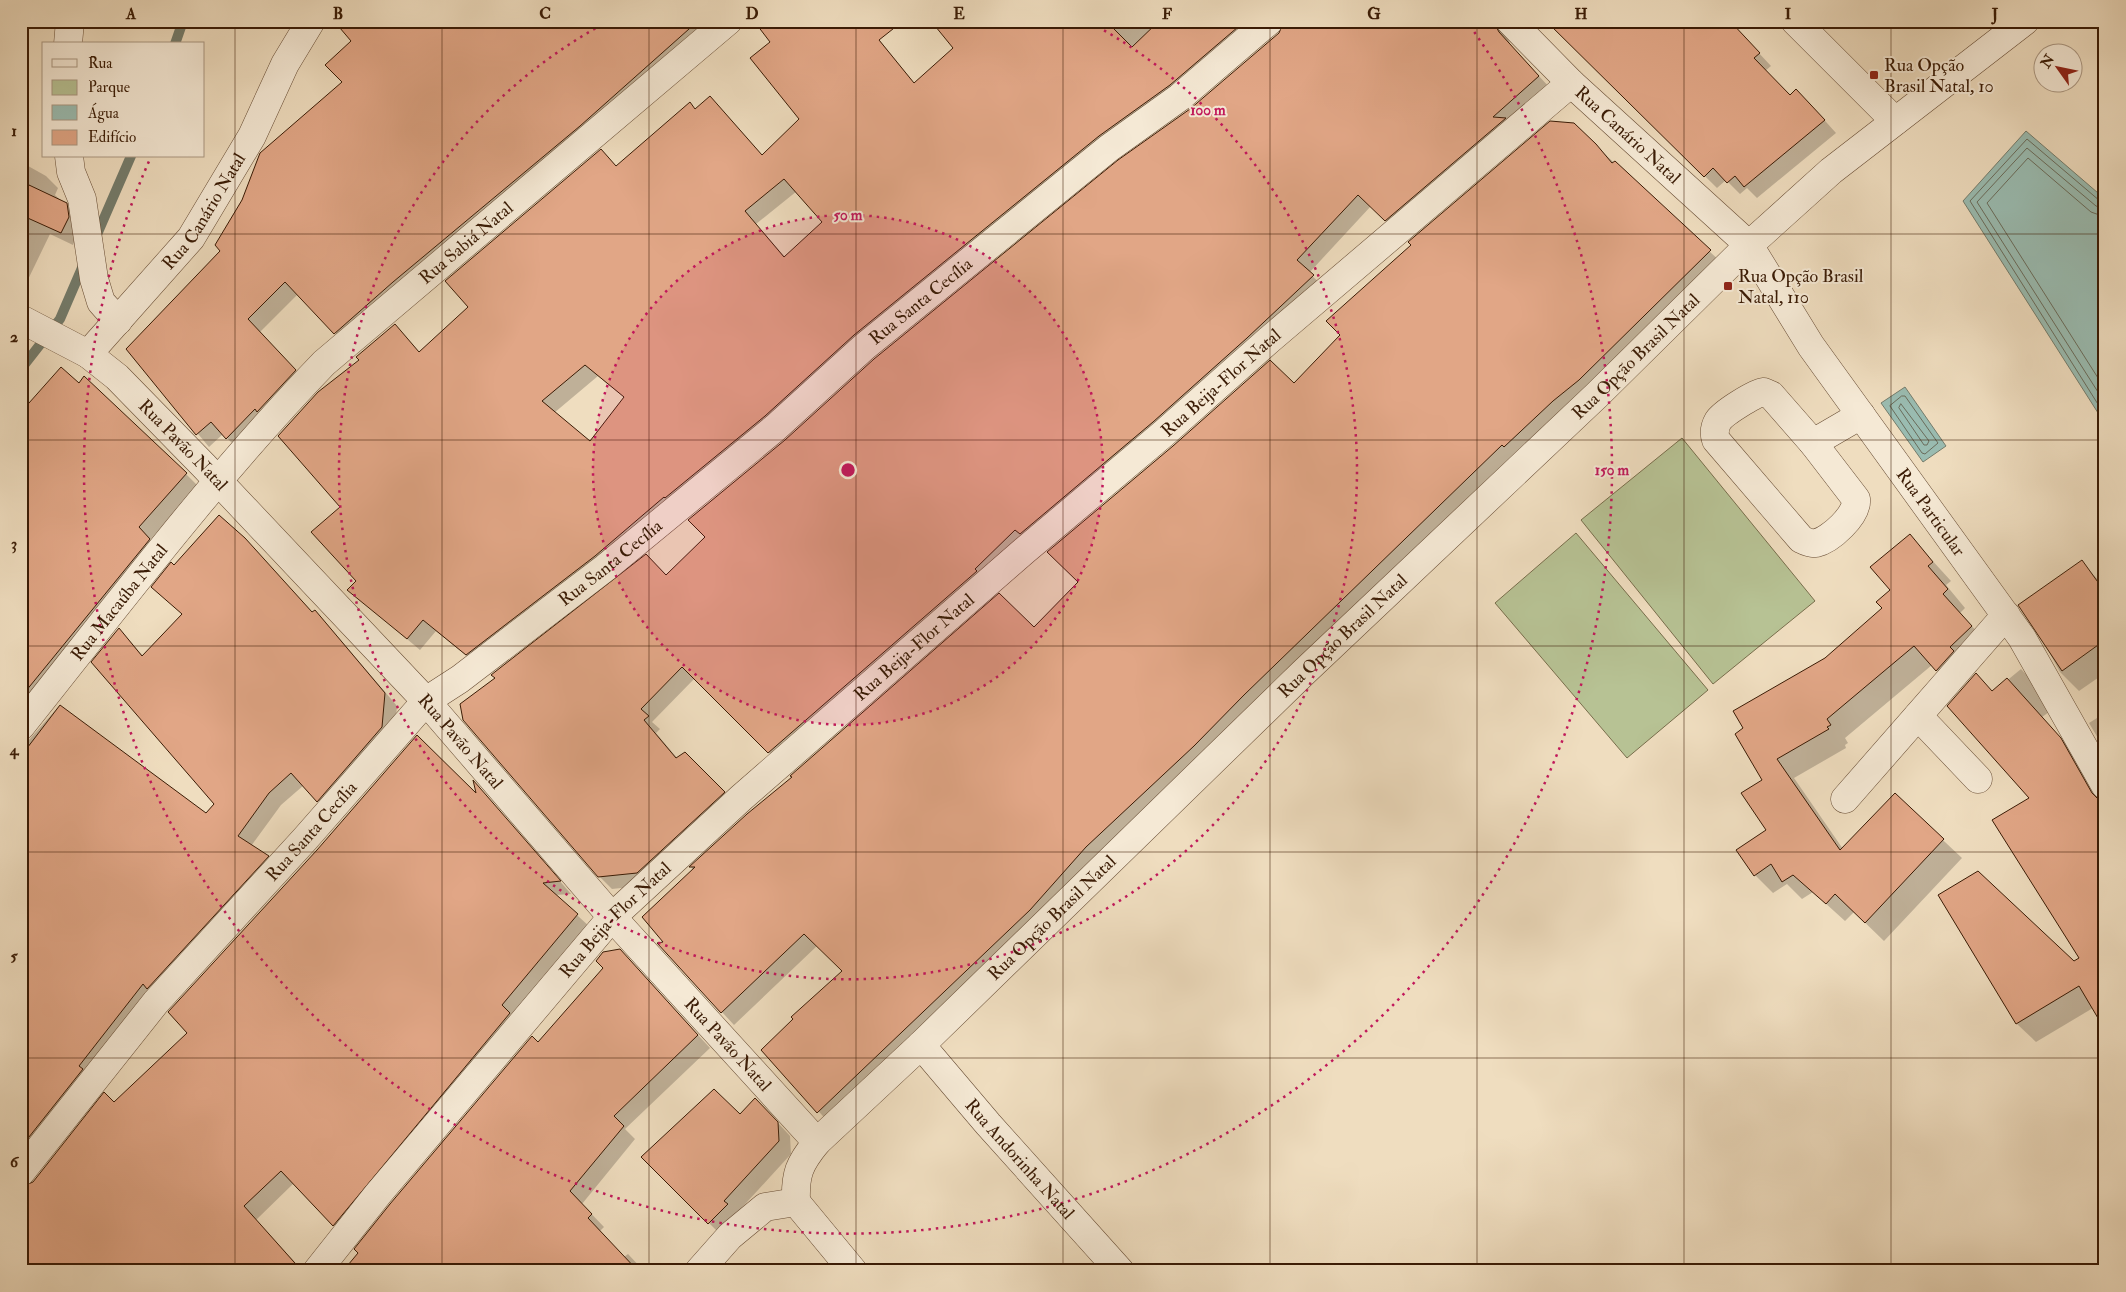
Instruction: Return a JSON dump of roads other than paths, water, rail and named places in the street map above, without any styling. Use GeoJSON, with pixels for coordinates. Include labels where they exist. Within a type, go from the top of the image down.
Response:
{"type":"FeatureCollection","features":[{"type":"Feature","properties":{"kind":"street"},"geometry":{"type":"LineString","coordinates":[[68,42],[70,21]]}},
{"type":"Feature","properties":{"kind":"street","name":"Rua Canário Natal"},"geometry":{"type":"LineString","coordinates":[[88,354],[191,238],[252,136],[285,64],[311,21]]}},
{"type":"Feature","properties":{"kind":"street","name":"Rua Sabiá Natal"},"geometry":{"type":"LineString","coordinates":[[218,481],[284,405],[324,363],[728,21]]}},
{"type":"Feature","properties":{"kind":"street","name":"Rua Santa Cecília"},"geometry":{"type":"LineString","coordinates":[[21,1172],[156,1002],[305,839],[426,701],[460,679],[613,562],[775,428],[864,347],[1109,148],[1180,97],[1269,21]]}},
{"type":"Feature","properties":{"kind":"street","name":"Rua Canário Natal"},"geometry":{"type":"LineString","coordinates":[[1510,21],[1571,83],[1749,245]]}},
{"type":"Feature","properties":{"kind":"street"},"geometry":{"type":"LineString","coordinates":[[1795,21],[1895,121]]}},
{"type":"Feature","properties":{"kind":"street","name":"Rua Opção Brasil Natal"},"geometry":{"type":"LineString","coordinates":[[796,1202],[795,1179],[803,1159],[817,1142],[921,1045],[1303,673],[1598,395],[1749,245],[1831,171],[2017,28]]}},
{"type":"Feature","properties":{"kind":"street","name":"Rua Beija-Flor Natal"},"geometry":{"type":"LineString","coordinates":[[317,1271],[384,1187],[612,917],[741,798],[1024,551],[1164,434],[1269,340],[1571,83]]}},
{"type":"Feature","properties":{"kind":"street"},"geometry":{"type":"LineString","coordinates":[[69,158],[71,172],[82,199],[94,279],[101,302],[118,321]]}},
{"type":"Feature","properties":{"kind":"street","name":"Rua Particular"},"geometry":{"type":"LineString","coordinates":[[1749,245],[1811,346],[2022,638],[2105,785]]}},
{"type":"Feature","properties":{"kind":"street"},"geometry":{"type":"LineString","coordinates":[[21,319],[58,336],[88,354]]}},
{"type":"Feature","properties":{"kind":"street","name":"Rua Pavão Natal"},"geometry":{"type":"LineString","coordinates":[[88,354],[117,377],[426,701],[612,917],[817,1142]]}},
{"type":"Feature","properties":{"kind":"street"},"geometry":{"type":"LineString","coordinates":[[1764,392],[1771,395],[1814,443],[1856,499],[1856,503],[1851,518],[1823,540],[1812,543],[1801,539],[1716,440],[1714,432],[1719,419],[1755,394],[1764,392]]}},
{"type":"Feature","properties":{"kind":"street"},"geometry":{"type":"LineString","coordinates":[[1814,443],[1861,415]]}},
{"type":"Feature","properties":{"kind":"street","name":"Rua Macaúba Natal"},"geometry":{"type":"LineString","coordinates":[[21,726],[218,481]]}},
{"type":"Feature","properties":{"kind":"street"},"geometry":{"type":"LineString","coordinates":[[1845,799],[2006,615]]}},
{"type":"Feature","properties":{"kind":"street"},"geometry":{"type":"LineString","coordinates":[[1918,716],[1978,779]]}},
{"type":"Feature","properties":{"kind":"street","name":"Rua Andorinha Natal"},"geometry":{"type":"LineString","coordinates":[[921,1045],[988,1124],[1120,1271]]}},
{"type":"Feature","properties":{"kind":"street"},"geometry":{"type":"LineString","coordinates":[[699,1271],[730,1236],[765,1207],[796,1202],[853,1271]]}},
{"type":"Feature","properties":{"kind":"water"},"geometry":{"type":"Polygon","coordinates":[[[2026,131],[2105,199],[2105,414],[2100,416],[1963,201],[2026,131]]]}},
{"type":"Feature","properties":{"kind":"water"},"geometry":{"type":"Polygon","coordinates":[[[1905,387],[1946,446],[1923,462],[1881,403],[1905,387]]]}},
{"type":"Feature","properties":{"kind":"waterway"},"geometry":{"type":"LineString","coordinates":[[176,42],[183,21]]}},
{"type":"Feature","properties":{"kind":"waterway"},"geometry":{"type":"LineString","coordinates":[[2100,21],[2105,26]]}},
{"type":"Feature","properties":{"kind":"waterway"},"geometry":{"type":"LineString","coordinates":[[95,239],[130,158]]}},
{"type":"Feature","properties":{"kind":"waterway"},"geometry":{"type":"LineString","coordinates":[[21,369],[60,319],[85,261]]}},
{"type":"Feature","properties":{"kind":"place","name":"Rua Opção Brasil Natal, 10"},"geometry":{"type":"Point","coordinates":[1874,75]}},
{"type":"Feature","properties":{"kind":"place","name":"Rua Opção Brasil Natal, 110"},"geometry":{"type":"Point","coordinates":[1728,286]}}]}
